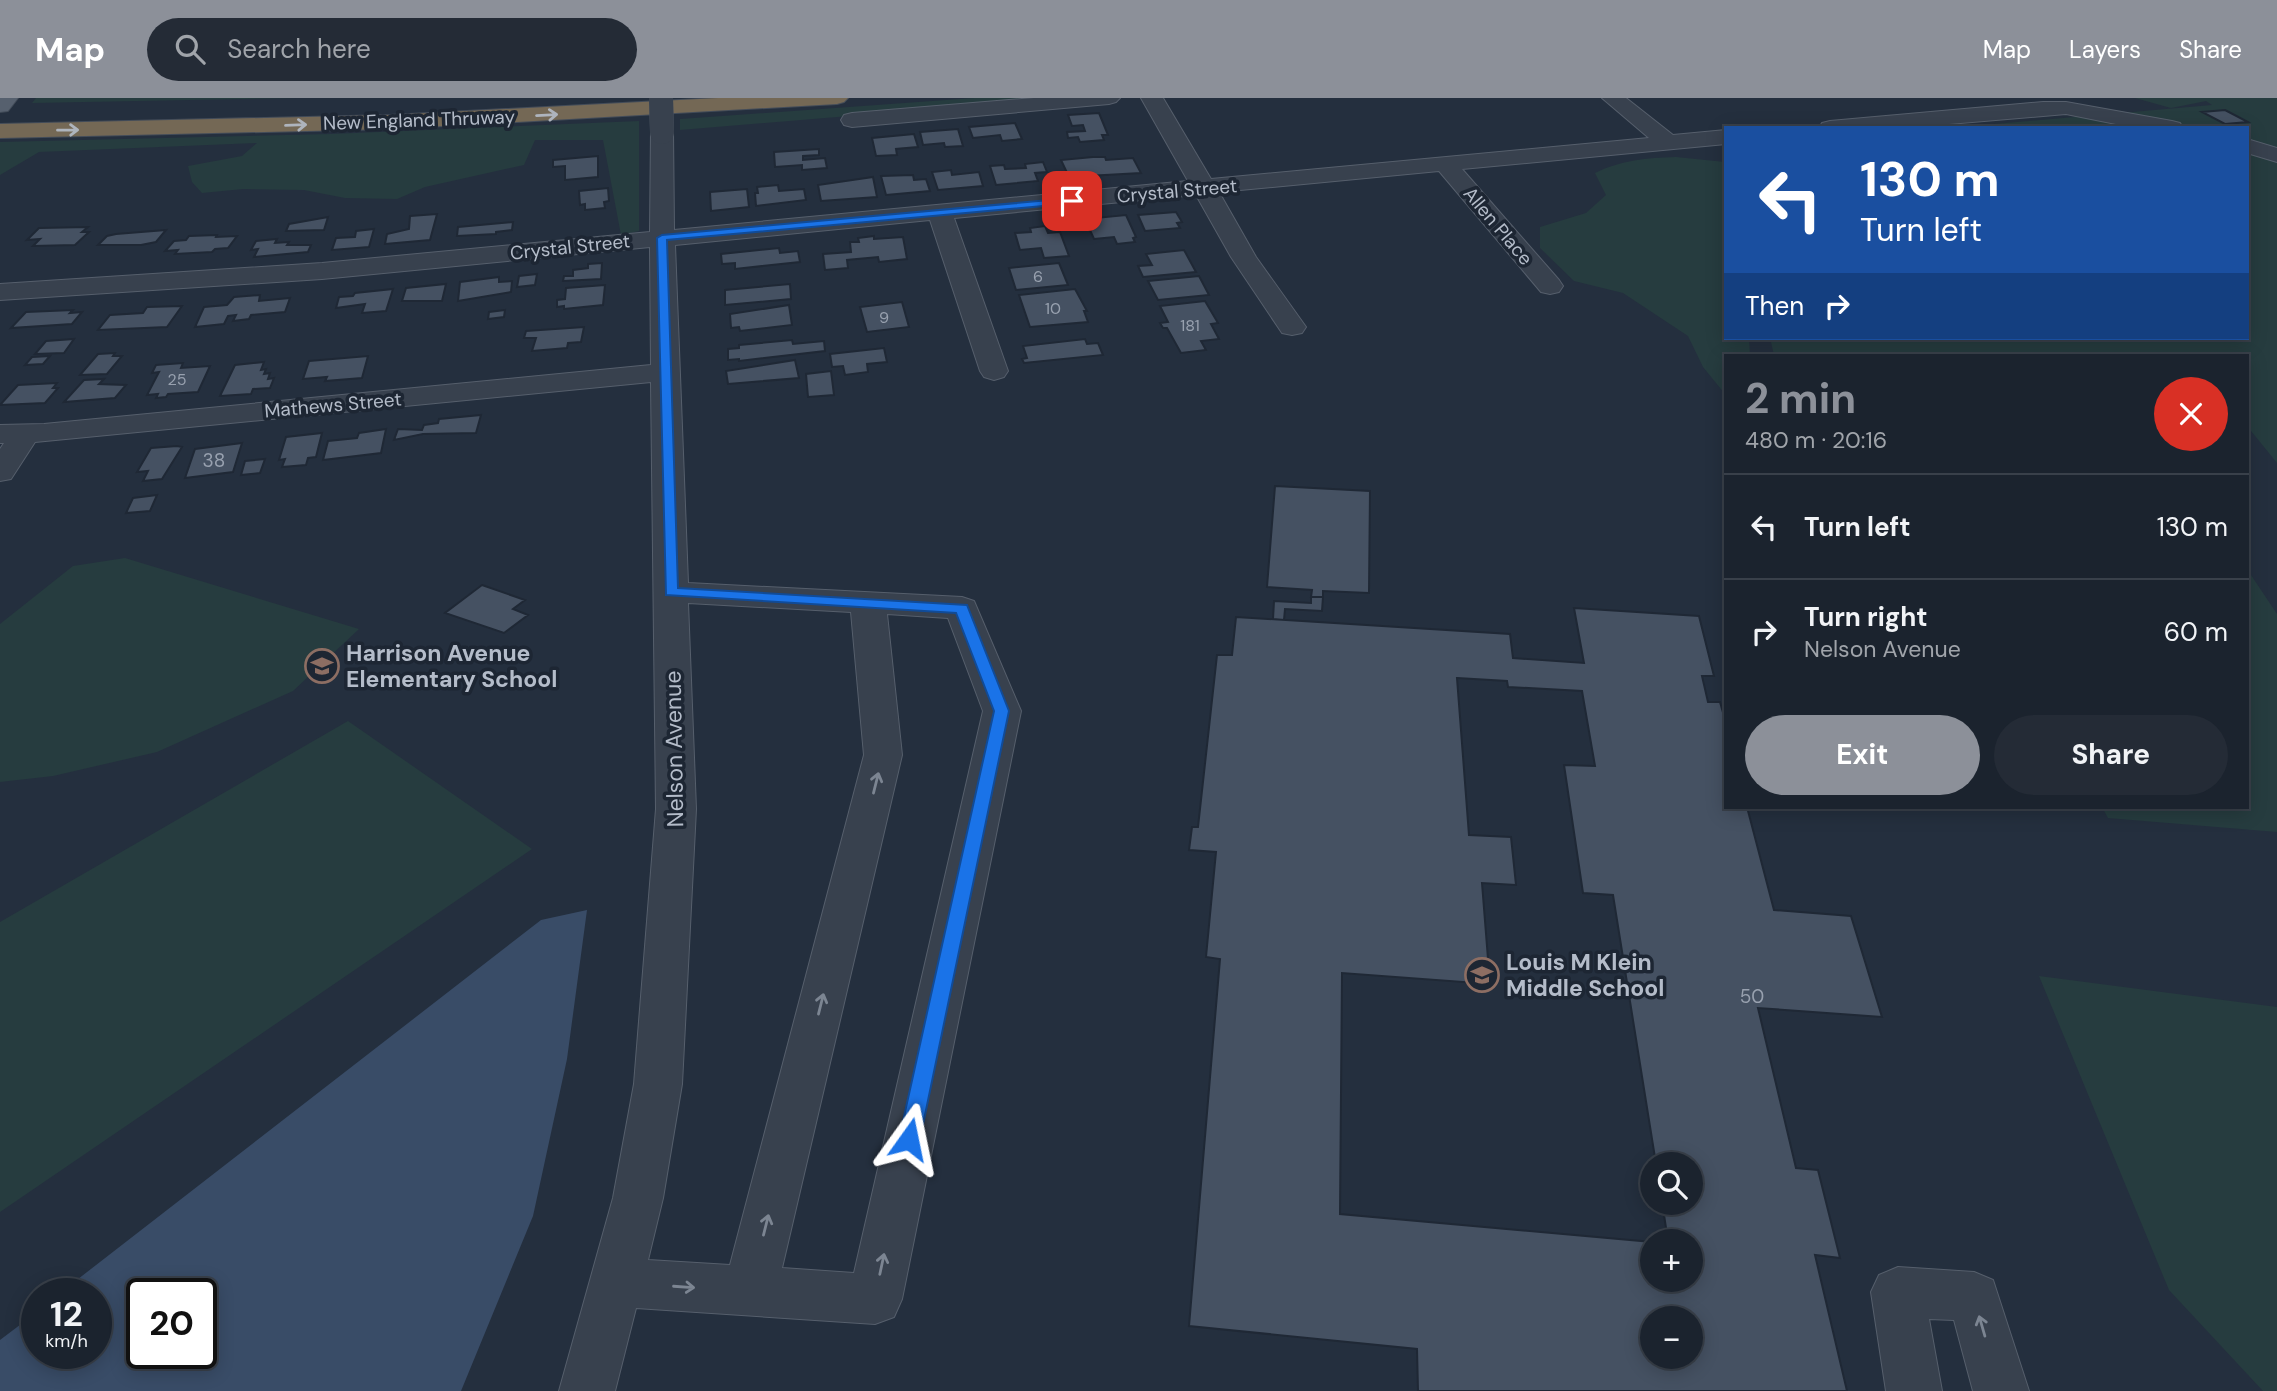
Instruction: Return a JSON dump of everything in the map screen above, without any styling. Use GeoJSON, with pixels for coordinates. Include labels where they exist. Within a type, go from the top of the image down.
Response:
{"type":"FeatureCollection","features":[{"type":"Feature","properties":{"kind":"highway","name":"New England Thruway"},"geometry":{"type":"LineString","coordinates":[[0,113],[246,109],[555,98]]}},
{"type":"Feature","properties":{"kind":"highway","name":"New England Thruway"},"geometry":{"type":"LineString","coordinates":[[0,131],[390,122],[837,98]]}},
{"type":"Feature","properties":{"kind":"main road"},"geometry":{"type":"LineString","coordinates":[[0,106],[7,98]]}},
{"type":"Feature","properties":{"kind":"street"},"geometry":{"type":"LineString","coordinates":[[852,120],[1109,98]]}},
{"type":"Feature","properties":{"kind":"street"},"geometry":{"type":"LineString","coordinates":[[1152,98],[1244,257],[1292,327]]}},
{"type":"Feature","properties":{"kind":"street"},"geometry":{"type":"LineString","coordinates":[[1613,98],[1669,143]]}},
{"type":"Feature","properties":{"kind":"street"},"geometry":{"type":"LineString","coordinates":[[2077,98],[2100,114]]}},
{"type":"Feature","properties":{"kind":"street"},"geometry":{"type":"LineString","coordinates":[[1851,126],[2043,108],[2066,108],[2162,126]]}},
{"type":"Feature","properties":{"kind":"street","name":"Nelson Avenue"},"geometry":{"type":"LineString","coordinates":[[587,1391],[638,1198],[658,1084],[676,809],[661,115]]}},
{"type":"Feature","properties":{"kind":"street","name":"Crystal Street"},"geometry":{"type":"LineString","coordinates":[[0,292],[158,284],[321,271],[1724,138]]}},
{"type":"Feature","properties":{"kind":"street"},"geometry":{"type":"LineString","coordinates":[[2249,147],[2277,155]]}},
{"type":"Feature","properties":{"kind":"street","name":"Allen Place"},"geometry":{"type":"LineString","coordinates":[[1446,165],[1550,286]]}},
{"type":"Feature","properties":{"kind":"street"},"geometry":{"type":"LineString","coordinates":[[940,214],[994,371]]}},
{"type":"Feature","properties":{"kind":"street","name":"Mathews Street"},"geometry":{"type":"LineString","coordinates":[[13,434],[665,372]]}},
{"type":"Feature","properties":{"kind":"street"},"geometry":{"type":"LineString","coordinates":[[0,472],[13,434]]}},
{"type":"Feature","properties":{"kind":"street"},"geometry":{"type":"LineString","coordinates":[[616,1282],[875,1299],[1002,711],[961,608],[671,592]]}},
{"type":"Feature","properties":{"kind":"street"},"geometry":{"type":"LineString","coordinates":[[750,1291],[883,755],[868,603]]}},
{"type":"Feature","properties":{"kind":"street"},"geometry":{"type":"LineString","coordinates":[[1914,1391],[1898,1292],[1973,1297],[2001,1391]]}},
{"type":"Feature","properties":{"kind":"green space"},"geometry":{"type":"Polygon","coordinates":[[[36,98],[298,98],[32,103],[36,98]]]}},
{"type":"Feature","properties":{"kind":"green space"},"geometry":{"type":"Polygon","coordinates":[[[974,98],[1068,98],[680,130],[680,119],[974,98]]]}},
{"type":"Feature","properties":{"kind":"green space"},"geometry":{"type":"Polygon","coordinates":[[[2135,98],[2277,98],[2277,463],[2249,428],[2249,354],[1774,354],[1770,340],[2249,340],[2249,126],[1972,126],[2212,105],[2206,101],[2171,108],[2135,98]]]}},
{"type":"Feature","properties":{"kind":"green space"},"geometry":{"type":"Polygon","coordinates":[[[639,121],[639,231],[621,235],[603,140],[535,140],[524,165],[425,187],[397,199],[345,198],[304,190],[243,189],[202,193],[192,182],[188,166],[242,156],[257,143],[39,152],[0,175],[0,142],[331,134],[639,121]]]}},
{"type":"Feature","properties":{"kind":"green space"},"geometry":{"type":"Polygon","coordinates":[[[1676,157],[1724,162],[1724,340],[1749,340],[1750,354],[1724,354],[1724,393],[1703,367],[1688,336],[1623,293],[1574,281],[1540,248],[1540,227],[1586,213],[1606,195],[1595,173],[1634,160],[1676,157]]]}},
{"type":"Feature","properties":{"kind":"green space"},"geometry":{"type":"Polygon","coordinates":[[[125,558],[359,629],[293,691],[157,752],[53,776],[0,782],[0,624],[73,566],[125,558]]]}},
{"type":"Feature","properties":{"kind":"green space"},"geometry":{"type":"Polygon","coordinates":[[[2249,572],[2277,614],[2277,832],[2108,818],[2103,809],[2249,809],[2249,572]]]}},
{"type":"Feature","properties":{"kind":"green space"},"geometry":{"type":"Polygon","coordinates":[[[348,721],[532,849],[0,1212],[0,922],[348,721]]]}},
{"type":"Feature","properties":{"kind":"green space"},"geometry":{"type":"Polygon","coordinates":[[[2039,976],[2277,1007],[2277,1391],[2263,1391],[2169,1290],[2039,976]]]}},
{"type":"Feature","properties":{"kind":"water"},"geometry":{"type":"Polygon","coordinates":[[[587,910],[567,1059],[533,1216],[461,1391],[0,1391],[0,1340],[21,1324],[21,1369],[112,1369],[112,1278],[79,1278],[541,920],[587,910]]]}},
{"type":"Feature","properties":{"kind":"building"},"geometry":{"type":"Polygon","coordinates":[[[2225,110],[2248,122],[2225,124],[2202,112],[2225,110]]]}},
{"type":"Feature","properties":{"kind":"building"},"geometry":{"type":"Polygon","coordinates":[[[1099,113],[1108,135],[1102,135],[1104,140],[1080,142],[1078,137],[1068,138],[1067,132],[1085,131],[1083,125],[1072,126],[1068,115],[1099,113]]]}},
{"type":"Feature","properties":{"kind":"building"},"geometry":{"type":"Polygon","coordinates":[[[1015,123],[1022,139],[1002,141],[1000,135],[973,138],[969,127],[1015,123]]]}},
{"type":"Feature","properties":{"kind":"building"},"geometry":{"type":"Polygon","coordinates":[[[958,129],[963,146],[945,147],[944,143],[923,145],[920,132],[958,129]]]}},
{"type":"Feature","properties":{"kind":"building"},"geometry":{"type":"Polygon","coordinates":[[[914,134],[918,147],[896,149],[897,155],[876,156],[872,138],[914,134]]]}},
{"type":"Feature","properties":{"kind":"building"},"geometry":{"type":"Polygon","coordinates":[[[819,149],[819,155],[803,156],[803,160],[825,158],[827,168],[802,170],[802,165],[775,167],[774,152],[819,149]]]}},
{"type":"Feature","properties":{"kind":"building"},"geometry":{"type":"Polygon","coordinates":[[[598,156],[598,177],[565,180],[565,166],[553,167],[553,160],[598,156]]]}},
{"type":"Feature","properties":{"kind":"building"},"geometry":{"type":"Polygon","coordinates":[[[1105,157],[1106,160],[1133,158],[1141,173],[1069,177],[1061,160],[1105,157]]]}},
{"type":"Feature","properties":{"kind":"building"},"geometry":{"type":"Polygon","coordinates":[[[1043,162],[1047,172],[1035,173],[1038,181],[996,185],[990,166],[1004,165],[1005,169],[1026,168],[1025,164],[1043,162]]]}},
{"type":"Feature","properties":{"kind":"building"},"geometry":{"type":"Polygon","coordinates":[[[951,170],[952,175],[979,172],[983,186],[938,190],[932,172],[951,170]]]}},
{"type":"Feature","properties":{"kind":"building"},"geometry":{"type":"Polygon","coordinates":[[[913,175],[914,180],[926,179],[930,191],[886,195],[881,176],[913,175]]]}},
{"type":"Feature","properties":{"kind":"building"},"geometry":{"type":"Polygon","coordinates":[[[873,177],[877,197],[821,201],[818,185],[873,177]]]}},
{"type":"Feature","properties":{"kind":"building"},"geometry":{"type":"Polygon","coordinates":[[[778,185],[779,191],[804,189],[806,200],[756,206],[757,187],[778,185]]]}},
{"type":"Feature","properties":{"kind":"building"},"geometry":{"type":"Polygon","coordinates":[[[608,188],[609,201],[604,202],[605,208],[585,210],[585,204],[580,205],[579,191],[608,188]]]}},
{"type":"Feature","properties":{"kind":"building"},"geometry":{"type":"Polygon","coordinates":[[[747,189],[749,207],[711,211],[710,192],[747,189]]]}},
{"type":"Feature","properties":{"kind":"building"},"geometry":{"type":"Polygon","coordinates":[[[1176,212],[1182,222],[1177,223],[1180,228],[1145,231],[1138,215],[1176,212]]]}},
{"type":"Feature","properties":{"kind":"building"},"geometry":{"type":"Polygon","coordinates":[[[437,214],[430,240],[385,244],[387,234],[409,229],[410,216],[437,214]]]}},
{"type":"Feature","properties":{"kind":"building"},"geometry":{"type":"Polygon","coordinates":[[[1126,215],[1136,237],[1133,238],[1135,242],[1117,244],[1114,237],[1094,239],[1085,219],[1126,215]]]}},
{"type":"Feature","properties":{"kind":"building"},"geometry":{"type":"Polygon","coordinates":[[[328,217],[324,230],[286,231],[289,224],[328,217]]]}},
{"type":"Feature","properties":{"kind":"building"},"geometry":{"type":"Polygon","coordinates":[[[513,222],[512,230],[496,234],[457,236],[458,227],[513,222]]]}},
{"type":"Feature","properties":{"kind":"building"},"geometry":{"type":"Polygon","coordinates":[[[1045,226],[1048,233],[1060,232],[1069,256],[1044,258],[1041,248],[1020,250],[1015,233],[1031,232],[1030,228],[1045,226]]]}},
{"type":"Feature","properties":{"kind":"building"},"geometry":{"type":"Polygon","coordinates":[[[88,227],[82,232],[89,232],[75,245],[33,246],[40,239],[27,240],[39,228],[88,227]]]}},
{"type":"Feature","properties":{"kind":"building"},"geometry":{"type":"Polygon","coordinates":[[[374,229],[369,247],[332,250],[336,238],[355,237],[356,231],[374,229]]]}},
{"type":"Feature","properties":{"kind":"building"},"geometry":{"type":"Polygon","coordinates":[[[166,230],[156,242],[141,245],[98,245],[107,236],[116,234],[166,230]]]}},
{"type":"Feature","properties":{"kind":"building"},"geometry":{"type":"Polygon","coordinates":[[[217,235],[216,237],[237,236],[228,248],[215,249],[212,252],[175,254],[178,250],[165,251],[174,241],[186,240],[189,236],[217,235]]]}},
{"type":"Feature","properties":{"kind":"building"},"geometry":{"type":"Polygon","coordinates":[[[874,236],[874,239],[903,237],[907,259],[879,262],[878,257],[847,260],[848,268],[825,270],[823,254],[851,252],[850,242],[859,242],[858,238],[874,236]]]}},
{"type":"Feature","properties":{"kind":"building"},"geometry":{"type":"Polygon","coordinates":[[[277,239],[275,243],[311,245],[308,252],[254,257],[258,249],[251,250],[256,241],[277,239]]]}},
{"type":"Feature","properties":{"kind":"building"},"geometry":{"type":"Polygon","coordinates":[[[779,248],[780,253],[798,251],[800,262],[735,269],[735,263],[722,264],[721,254],[779,248]]]}},
{"type":"Feature","properties":{"kind":"building"},"geometry":{"type":"Polygon","coordinates":[[[1184,250],[1196,272],[1143,277],[1138,266],[1152,265],[1146,254],[1184,250]]]}},
{"type":"Feature","properties":{"kind":"building"},"geometry":{"type":"Polygon","coordinates":[[[602,263],[601,279],[563,281],[564,276],[573,276],[573,270],[588,268],[588,264],[602,263]]]}},
{"type":"Feature","properties":{"kind":"building"},"geometry":{"type":"Polygon","coordinates":[[[1059,263],[1068,285],[1016,290],[1009,268],[1059,263]]]}},
{"type":"Feature","properties":{"kind":"building"},"geometry":{"type":"Polygon","coordinates":[[[537,274],[535,285],[517,287],[519,276],[537,274]]]}},
{"type":"Feature","properties":{"kind":"building"},"geometry":{"type":"Polygon","coordinates":[[[1199,276],[1209,295],[1158,300],[1148,281],[1199,276]]]}},
{"type":"Feature","properties":{"kind":"building"},"geometry":{"type":"Polygon","coordinates":[[[499,277],[499,282],[512,281],[511,292],[458,301],[460,282],[499,277]]]}},
{"type":"Feature","properties":{"kind":"building"},"geometry":{"type":"Polygon","coordinates":[[[446,284],[442,301],[402,301],[406,288],[446,284]]]}},
{"type":"Feature","properties":{"kind":"building"},"geometry":{"type":"Polygon","coordinates":[[[790,284],[791,299],[725,305],[725,290],[790,284]]]}},
{"type":"Feature","properties":{"kind":"building"},"geometry":{"type":"Polygon","coordinates":[[[605,285],[603,305],[564,309],[564,306],[557,307],[557,300],[565,299],[566,288],[605,285]]]}},
{"type":"Feature","properties":{"kind":"building"},"geometry":{"type":"Polygon","coordinates":[[[393,289],[386,311],[362,313],[365,304],[336,308],[339,297],[393,289]]]}},
{"type":"Feature","properties":{"kind":"building"},"geometry":{"type":"Polygon","coordinates":[[[1075,289],[1087,311],[1084,311],[1088,322],[1030,327],[1019,295],[1075,289]]]}},
{"type":"Feature","properties":{"kind":"building"},"geometry":{"type":"Polygon","coordinates":[[[260,295],[259,301],[290,298],[285,312],[251,315],[249,319],[233,321],[236,315],[228,316],[224,324],[195,327],[204,307],[227,305],[234,297],[260,295]]]}},
{"type":"Feature","properties":{"kind":"building"},"geometry":{"type":"Polygon","coordinates":[[[1205,301],[1218,323],[1211,324],[1219,339],[1201,341],[1206,350],[1181,353],[1167,328],[1163,328],[1160,323],[1168,322],[1160,306],[1205,301]]]}},
{"type":"Feature","properties":{"kind":"building"},"geometry":{"type":"Polygon","coordinates":[[[902,302],[909,327],[867,332],[860,307],[902,302]]]}},
{"type":"Feature","properties":{"kind":"building"},"geometry":{"type":"Polygon","coordinates":[[[789,305],[792,325],[740,331],[739,327],[731,328],[730,314],[789,305]]]}},
{"type":"Feature","properties":{"kind":"building"},"geometry":{"type":"Polygon","coordinates":[[[182,306],[167,327],[98,330],[110,315],[143,313],[147,307],[182,306]]]}},
{"type":"Feature","properties":{"kind":"building"},"geometry":{"type":"Polygon","coordinates":[[[73,310],[70,313],[82,312],[72,324],[11,328],[26,312],[73,310]]]}},
{"type":"Feature","properties":{"kind":"building"},"geometry":{"type":"Polygon","coordinates":[[[505,310],[504,317],[488,319],[489,312],[505,310]]]}},
{"type":"Feature","properties":{"kind":"building"},"geometry":{"type":"Polygon","coordinates":[[[584,327],[581,342],[568,343],[567,348],[532,351],[536,338],[524,338],[526,331],[584,327]]]}},
{"type":"Feature","properties":{"kind":"building"},"geometry":{"type":"Polygon","coordinates":[[[74,339],[64,353],[35,354],[46,341],[74,339]]]}},
{"type":"Feature","properties":{"kind":"building"},"geometry":{"type":"Polygon","coordinates":[[[1085,339],[1087,344],[1098,343],[1103,355],[1024,363],[1022,359],[1027,358],[1023,346],[1085,339]]]}},
{"type":"Feature","properties":{"kind":"building"},"geometry":{"type":"Polygon","coordinates":[[[792,340],[793,344],[824,341],[825,351],[728,360],[728,349],[739,348],[739,345],[792,340]]]}},
{"type":"Feature","properties":{"kind":"building"},"geometry":{"type":"Polygon","coordinates":[[[884,348],[887,362],[867,364],[868,372],[845,375],[843,366],[832,367],[830,354],[884,348]]]}},
{"type":"Feature","properties":{"kind":"building"},"geometry":{"type":"Polygon","coordinates":[[[115,353],[113,356],[122,356],[107,374],[80,375],[98,354],[115,353]]]}},
{"type":"Feature","properties":{"kind":"building"},"geometry":{"type":"Polygon","coordinates":[[[50,356],[43,364],[25,365],[32,357],[50,356]]]}},
{"type":"Feature","properties":{"kind":"building"},"geometry":{"type":"Polygon","coordinates":[[[368,356],[362,378],[325,381],[327,377],[303,379],[309,361],[368,356]]]}},
{"type":"Feature","properties":{"kind":"building"},"geometry":{"type":"Polygon","coordinates":[[[795,360],[799,378],[728,384],[726,371],[795,360]]]}},
{"type":"Feature","properties":{"kind":"building"},"geometry":{"type":"Polygon","coordinates":[[[264,362],[261,370],[266,369],[264,374],[270,373],[268,379],[274,378],[270,388],[253,389],[251,394],[220,396],[235,365],[264,362]]]}},
{"type":"Feature","properties":{"kind":"building"},"geometry":{"type":"Polygon","coordinates":[[[183,363],[181,368],[210,366],[198,392],[168,394],[166,397],[156,398],[158,394],[147,395],[159,372],[152,373],[156,365],[183,363]]]}},
{"type":"Feature","properties":{"kind":"building"},"geometry":{"type":"Polygon","coordinates":[[[831,371],[834,395],[808,397],[806,374],[831,371]]]}},
{"type":"Feature","properties":{"kind":"building"},"geometry":{"type":"Polygon","coordinates":[[[104,379],[99,384],[126,385],[115,398],[64,402],[84,380],[104,379]]]}},
{"type":"Feature","properties":{"kind":"building"},"geometry":{"type":"Polygon","coordinates":[[[57,383],[53,388],[58,388],[45,403],[0,405],[18,385],[57,383]]]}},
{"type":"Feature","properties":{"kind":"building"},"geometry":{"type":"Polygon","coordinates":[[[481,415],[476,433],[423,434],[394,440],[398,429],[422,430],[424,425],[438,423],[439,419],[481,415]]]}},
{"type":"Feature","properties":{"kind":"building"},"geometry":{"type":"Polygon","coordinates":[[[386,429],[381,453],[323,460],[328,441],[357,438],[359,433],[386,429]]]}},
{"type":"Feature","properties":{"kind":"building"},"geometry":{"type":"Polygon","coordinates":[[[322,433],[316,457],[308,458],[306,465],[282,467],[285,459],[279,460],[286,437],[322,433]]]}},
{"type":"Feature","properties":{"kind":"building"},"geometry":{"type":"Polygon","coordinates":[[[242,443],[233,472],[185,478],[195,449],[242,443]]]}},
{"type":"Feature","properties":{"kind":"building"},"geometry":{"type":"Polygon","coordinates":[[[182,447],[162,479],[143,481],[148,471],[137,472],[151,448],[182,447]]]}},
{"type":"Feature","properties":{"kind":"building"},"geometry":{"type":"Polygon","coordinates":[[[265,459],[260,473],[241,475],[245,461],[265,459]]]}},
{"type":"Feature","properties":{"kind":"building"},"geometry":{"type":"Polygon","coordinates":[[[1275,486],[1370,491],[1369,593],[1323,591],[1323,597],[1311,597],[1312,590],[1267,587],[1275,486]]]}},
{"type":"Feature","properties":{"kind":"building"},"geometry":{"type":"Polygon","coordinates":[[[157,495],[150,511],[126,513],[133,498],[157,495]]]}},
{"type":"Feature","properties":{"kind":"building"},"geometry":{"type":"Polygon","coordinates":[[[482,585],[525,600],[513,609],[528,615],[504,633],[445,613],[482,585]]]}},
{"type":"Feature","properties":{"kind":"building"},"geometry":{"type":"Polygon","coordinates":[[[1311,597],[1323,597],[1322,611],[1285,609],[1284,620],[1273,619],[1274,601],[1311,603],[1311,597]]]}},
{"type":"Feature","properties":{"kind":"building","name":"Louis M Klein Middle School"},"geometry":{"type":"Polygon","coordinates":[[[1574,608],[1699,616],[1714,676],[1702,676],[1708,702],[1720,702],[1724,716],[1724,809],[1748,809],[1774,910],[1851,916],[1882,1017],[1758,1008],[1796,1168],[1818,1170],[1840,1258],[1815,1255],[1847,1391],[1418,1391],[1417,1349],[1189,1326],[1220,959],[1206,957],[1216,852],[1189,850],[1192,827],[1198,827],[1217,655],[1232,655],[1236,617],[1510,634],[1513,658],[1584,663],[1574,608]],[[1457,678],[1469,835],[1511,837],[1516,885],[1482,883],[1490,984],[1342,973],[1340,1214],[1640,1241],[1640,1292],[1703,1292],[1703,1229],[1666,1229],[1664,1215],[1703,1215],[1703,1152],[1654,1152],[1613,895],[1583,893],[1564,765],[1595,766],[1582,691],[1508,687],[1507,681],[1457,678]]]}},
{"type":"Feature","properties":{"kind":"place","name":"Harrison Avenue Elementary School"},"geometry":{"type":"Point","coordinates":[322,666]}},
{"type":"Feature","properties":{"kind":"place","name":"Louis M Klein Middle School"},"geometry":{"type":"Point","coordinates":[1482,975]}},
{"type":"Feature","properties":{"kind":"route"},"geometry":{"type":"LineString","coordinates":[[909,1139],[1002,711],[961,608],[671,592],[662,238],[1072,201]]}}]}
